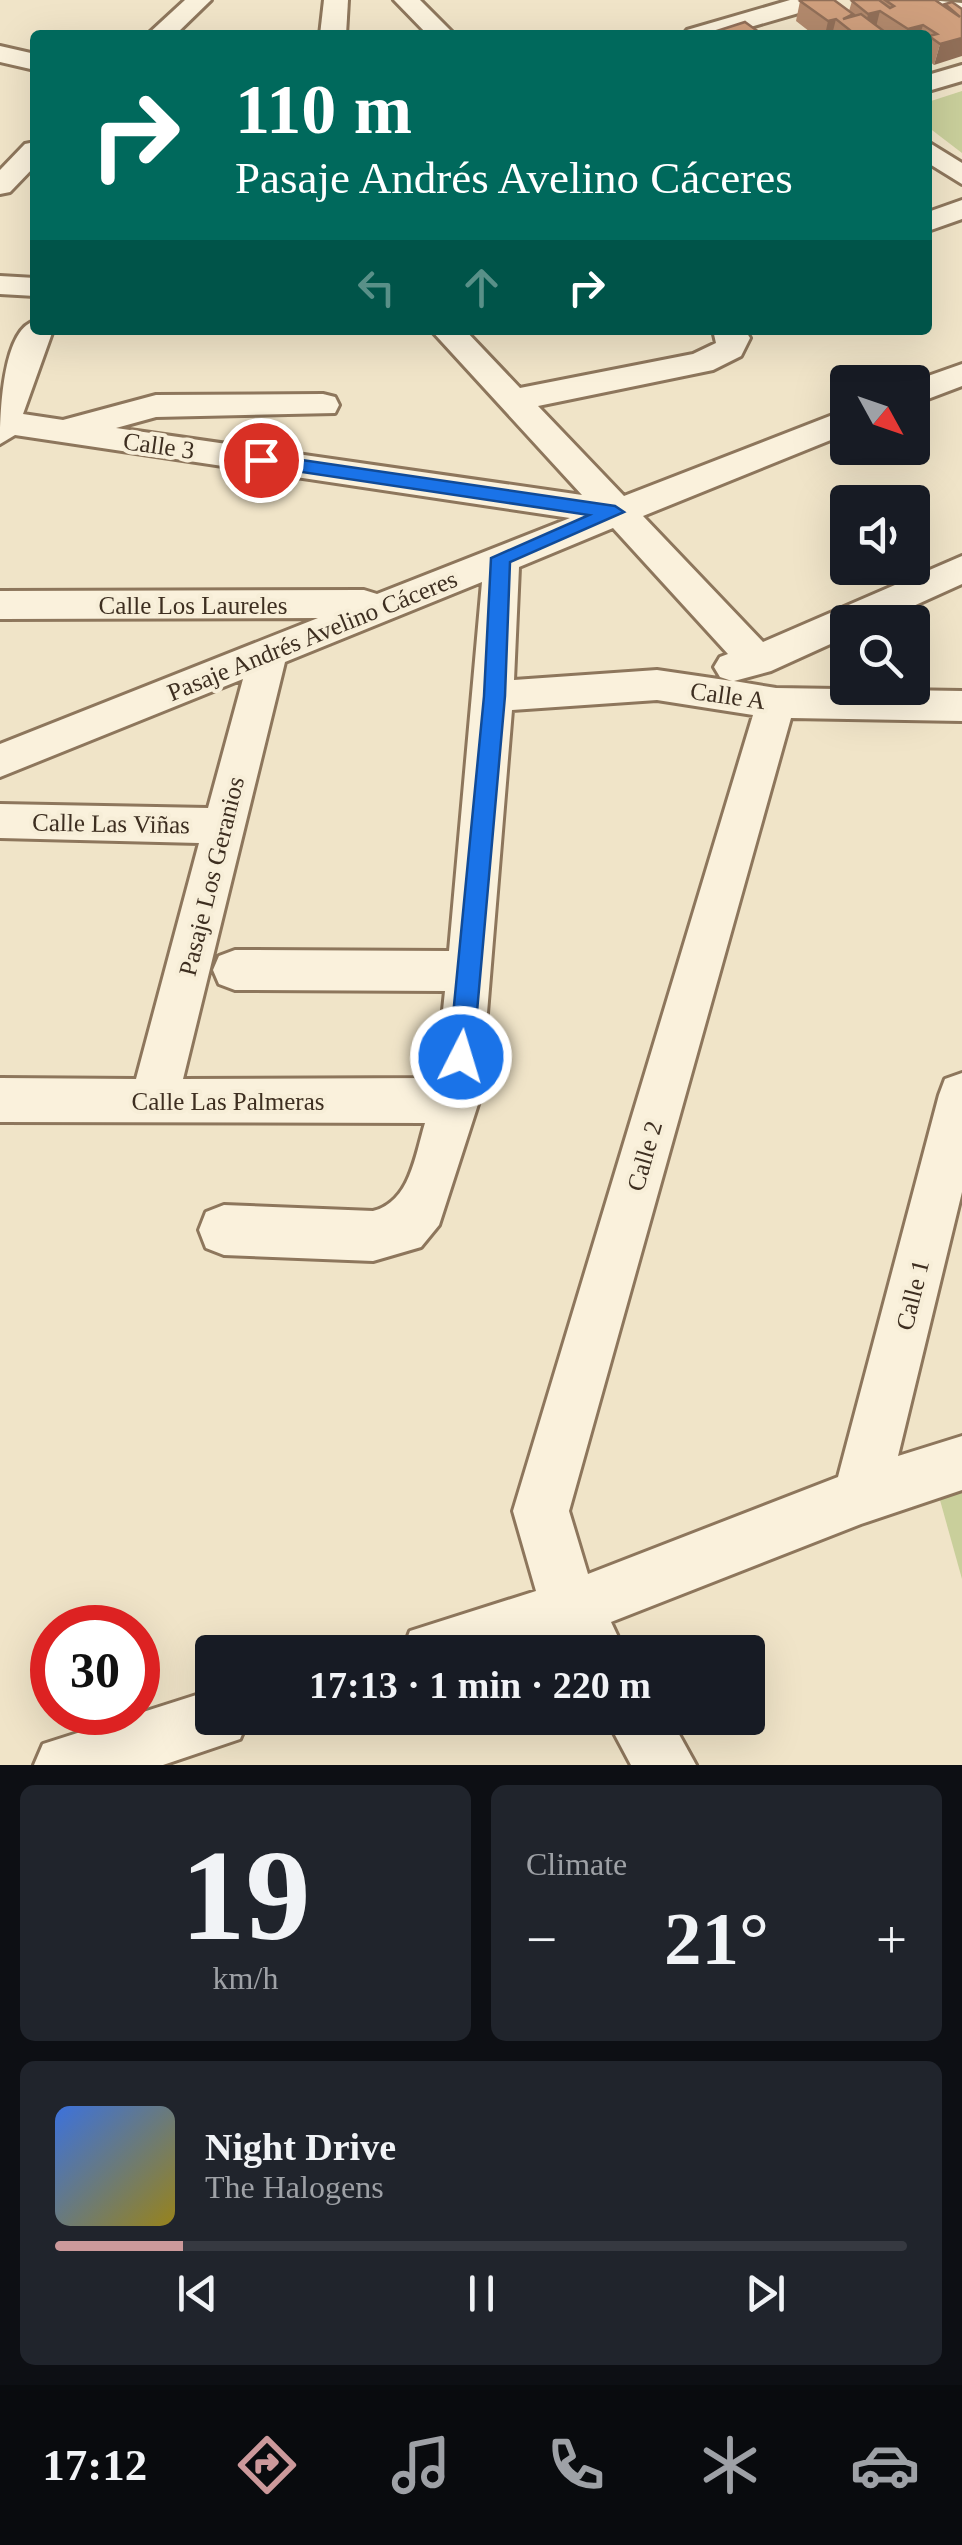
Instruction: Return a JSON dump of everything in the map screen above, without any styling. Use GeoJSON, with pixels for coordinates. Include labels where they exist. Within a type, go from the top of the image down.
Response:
{"type":"FeatureCollection","features":[{"type":"Feature","properties":{"kind":"street"},"geometry":{"type":"LineString","coordinates":[[333,30],[336,0]]}},
{"type":"Feature","properties":{"kind":"street"},"geometry":{"type":"LineString","coordinates":[[410,4],[448,0]]}},
{"type":"Feature","properties":{"kind":"street"},"geometry":{"type":"LineString","coordinates":[[726,0],[765,30]]}},
{"type":"Feature","properties":{"kind":"street"},"geometry":{"type":"LineString","coordinates":[[713,30],[818,0]]}},
{"type":"Feature","properties":{"kind":"street"},"geometry":{"type":"LineString","coordinates":[[941,0],[962,14]]}},
{"type":"Feature","properties":{"kind":"street"},"geometry":{"type":"LineString","coordinates":[[164,30],[190,1]]}},
{"type":"Feature","properties":{"kind":"street"},"geometry":{"type":"LineString","coordinates":[[410,4],[437,30]]}},
{"type":"Feature","properties":{"kind":"street"},"geometry":{"type":"LineString","coordinates":[[0,54],[30,61]]}},
{"type":"Feature","properties":{"kind":"street"},"geometry":{"type":"LineString","coordinates":[[932,83],[962,73]]}},
{"type":"Feature","properties":{"kind":"street"},"geometry":{"type":"LineString","coordinates":[[932,153],[962,176]]}},
{"type":"Feature","properties":{"kind":"street"},"geometry":{"type":"LineString","coordinates":[[4,175],[30,154]]}},
{"type":"Feature","properties":{"kind":"street"},"geometry":{"type":"LineString","coordinates":[[932,220],[962,209]]}},
{"type":"Feature","properties":{"kind":"street"},"geometry":{"type":"LineString","coordinates":[[0,285],[30,287]]}},
{"type":"Feature","properties":{"kind":"street"},"geometry":{"type":"LineString","coordinates":[[1,426],[34,335]]}},
{"type":"Feature","properties":{"kind":"street"},"geometry":{"type":"LineString","coordinates":[[452,335],[767,682],[962,569]]}},
{"type":"Feature","properties":{"kind":"street"},"geometry":{"type":"LineString","coordinates":[[510,401],[702,363],[730,348],[732,335]]}},
{"type":"Feature","properties":{"kind":"street"},"geometry":{"type":"LineString","coordinates":[[930,387],[962,374]]}},
{"type":"Feature","properties":{"kind":"street"},"geometry":{"type":"LineString","coordinates":[[64,431],[145,407],[323,406]]}},
{"type":"Feature","properties":{"kind":"street","name":"Calle 3"},"geometry":{"type":"LineString","coordinates":[[1,426],[64,431],[615,512]]}},
{"type":"Feature","properties":{"kind":"street","name":"Pasaje Andrés Avelino Cáceres"},"geometry":{"type":"LineString","coordinates":[[0,760],[830,427]]}},
{"type":"Feature","properties":{"kind":"street"},"geometry":{"type":"LineString","coordinates":[[224,1230],[373,1236],[404,1229],[422,1208],[456,1098],[494,696],[501,558]]}},
{"type":"Feature","properties":{"kind":"street","name":"Calle Los Laureles"},"geometry":{"type":"LineString","coordinates":[[0,604],[387,604]]}},
{"type":"Feature","properties":{"kind":"street","name":"Pasaje Los Geranios"},"geometry":{"type":"LineString","coordinates":[[154,1101],[270,652]]}},
{"type":"Feature","properties":{"kind":"street","name":"Calle A"},"geometry":{"type":"LineString","coordinates":[[494,696],[767,682],[962,706]]}},
{"type":"Feature","properties":{"kind":"street","name":"Calle 2"},"geometry":{"type":"LineString","coordinates":[[583,1631],[542,1512],[767,682]]}},
{"type":"Feature","properties":{"kind":"street","name":"Calle Las Viñas"},"geometry":{"type":"LineString","coordinates":[[0,821],[222,826]]}},
{"type":"Feature","properties":{"kind":"street"},"geometry":{"type":"LineString","coordinates":[[235,970],[469,971]]}},
{"type":"Feature","properties":{"kind":"street","name":"Calle 1"},"geometry":{"type":"LineString","coordinates":[[861,1496],[962,1095]]}},
{"type":"Feature","properties":{"kind":"street","name":"Calle Las Palmeras"},"geometry":{"type":"LineString","coordinates":[[0,1100],[404,1103],[456,1098]]}},
{"type":"Feature","properties":{"kind":"street"},"geometry":{"type":"LineString","coordinates":[[554,1635],[583,1631],[861,1496],[962,1463]]}},
{"type":"Feature","properties":{"kind":"street"},"geometry":{"type":"LineString","coordinates":[[64,1765],[195,1725]]}},
{"type":"Feature","properties":{"kind":"street"},"geometry":{"type":"LineString","coordinates":[[647,1735],[666,1765]]}},
{"type":"Feature","properties":{"kind":"green space"},"geometry":{"type":"Polygon","coordinates":[[[962,91],[962,153],[932,130],[932,101],[962,91]]]}},
{"type":"Feature","properties":{"kind":"green space"},"geometry":{"type":"Polygon","coordinates":[[[962,1471],[962,1579],[933,1475],[962,1471]]]}},
{"type":"Feature","properties":{"kind":"building"},"geometry":{"type":"Polygon","coordinates":[[[834,0],[853,14],[843,19],[861,14],[882,30],[850,30],[836,19],[828,21],[800,1],[834,0]]]}},
{"type":"Feature","properties":{"kind":"building"},"geometry":{"type":"Polygon","coordinates":[[[879,0],[890,8],[894,6],[885,0],[935,0],[960,17],[945,4],[952,2],[962,9],[962,38],[940,44],[932,38],[937,34],[923,25],[908,29],[880,11],[868,14],[852,1],[879,0]]]}},
{"type":"Feature","properties":{"kind":"building"},"geometry":{"type":"Polygon","coordinates":[[[745,22],[756,30],[720,30],[745,22]]]}},
{"type":"Feature","properties":{"kind":"route"},"geometry":{"type":"LineString","coordinates":[[261,460],[615,512],[501,558],[494,696],[461,1057]]}}]}
